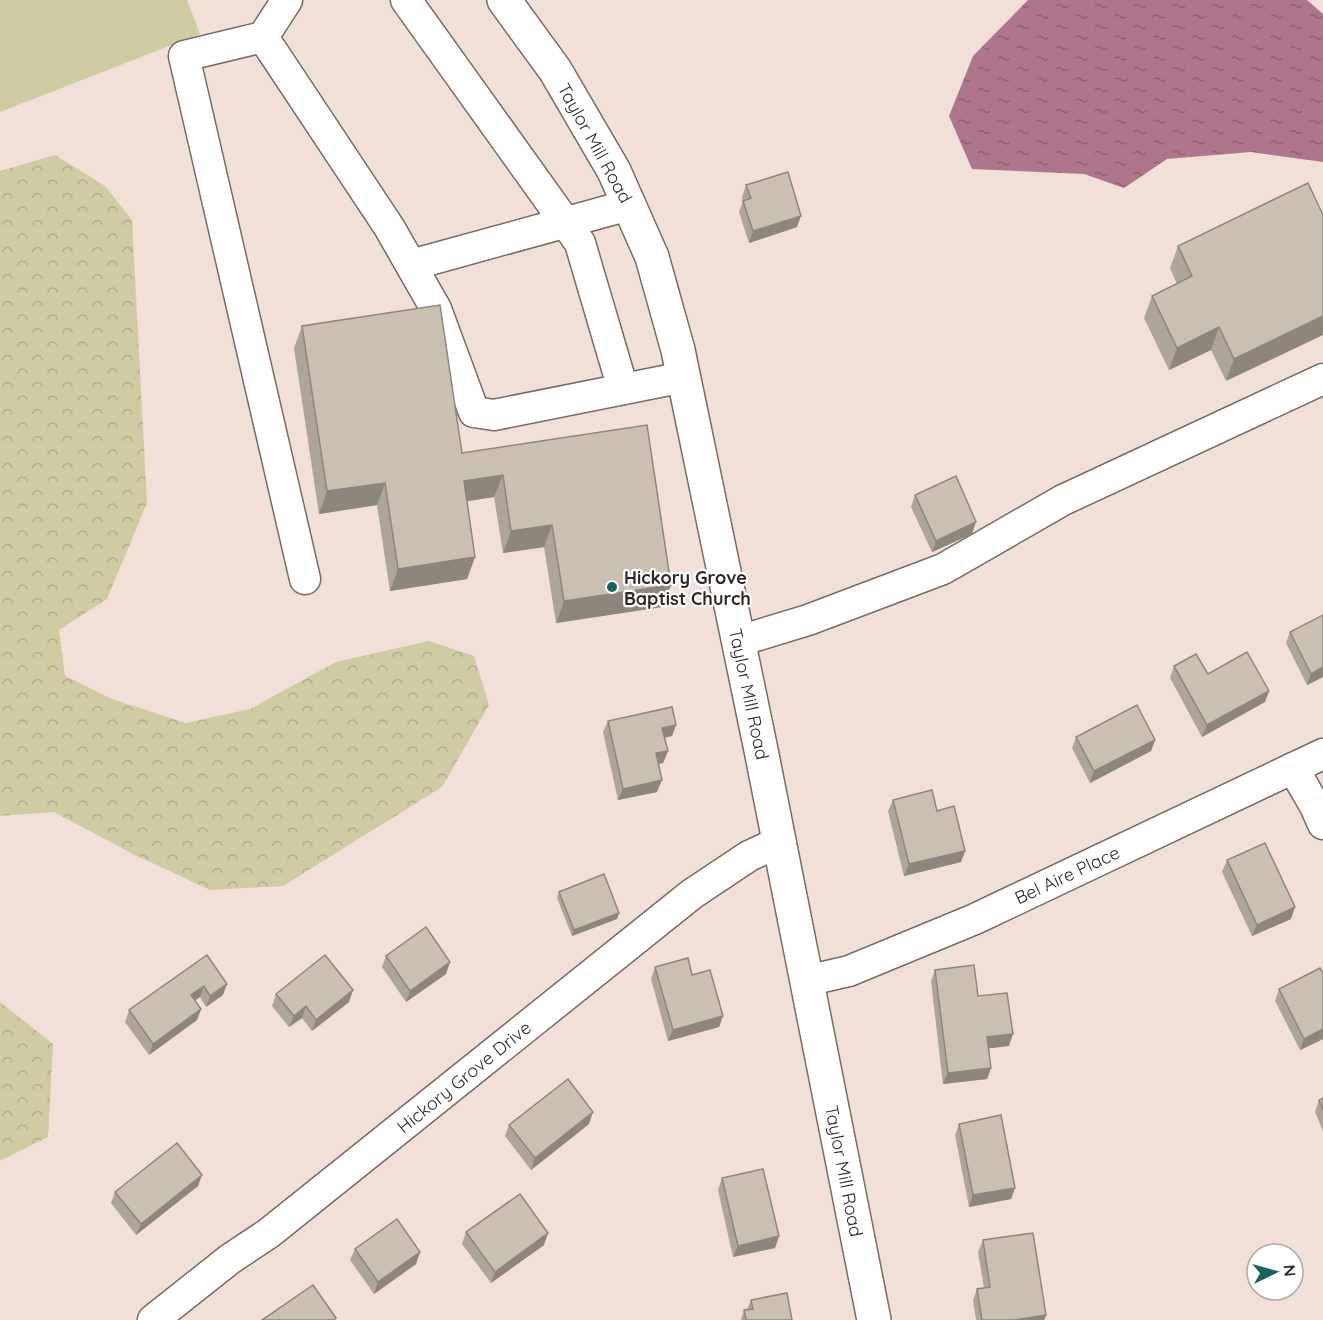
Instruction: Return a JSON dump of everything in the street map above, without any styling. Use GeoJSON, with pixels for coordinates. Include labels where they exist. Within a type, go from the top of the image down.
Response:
{"type":"FeatureCollection","features":[{"type":"Feature","properties":{"kind":"main road","name":"Taylor Mill Road"},"geometry":{"type":"LineString","coordinates":[[504,0],[555,70],[614,171],[652,257],[684,377],[874,1320]]}},
{"type":"Feature","properties":{"kind":"street"},"geometry":{"type":"LineString","coordinates":[[287,0],[263,37],[184,56],[305,579]]}},
{"type":"Feature","properties":{"kind":"street"},"geometry":{"type":"LineString","coordinates":[[406,0],[580,243],[623,389]]}},
{"type":"Feature","properties":{"kind":"street"},"geometry":{"type":"LineString","coordinates":[[263,37],[388,226],[436,309],[474,412],[494,415],[684,377]]}},
{"type":"Feature","properties":{"kind":"street"},"geometry":{"type":"LineString","coordinates":[[411,266],[629,205]]}},
{"type":"Feature","properties":{"kind":"street"},"geometry":{"type":"LineString","coordinates":[[739,641],[808,620],[943,570],[1062,500],[1323,379]]}},
{"type":"Feature","properties":{"kind":"street","name":"Bel Aire Place"},"geometry":{"type":"LineString","coordinates":[[806,981],[849,971],[975,919],[1323,754]]}},
{"type":"Feature","properties":{"kind":"street"},"geometry":{"type":"LineString","coordinates":[[1293,768],[1323,824]]}},
{"type":"Feature","properties":{"kind":"street","name":"Hickory Grove Drive"},"geometry":{"type":"LineString","coordinates":[[153,1320],[230,1259],[268,1233],[692,894],[749,856],[779,842]]}},
{"type":"Feature","properties":{"kind":"green space"},"geometry":{"type":"Polygon","coordinates":[[[0,0],[187,0],[200,34],[0,112],[0,0]]]}},
{"type":"Feature","properties":{"kind":"green space"},"geometry":{"type":"Polygon","coordinates":[[[55,155],[105,186],[132,220],[147,503],[107,599],[59,630],[65,676],[112,699],[186,723],[250,709],[336,662],[429,641],[474,656],[489,705],[442,787],[283,886],[210,890],[133,854],[54,812],[0,816],[0,171],[55,155]]]}},
{"type":"Feature","properties":{"kind":"green space"},"geometry":{"type":"Polygon","coordinates":[[[0,1002],[53,1044],[48,1137],[0,1161],[0,1002]]]}},
{"type":"Feature","properties":{"kind":"water"},"geometry":{"type":"Polygon","coordinates":[[[1028,0],[1307,0],[1323,14],[1323,162],[1251,152],[1167,159],[1124,188],[1084,174],[972,169],[949,116],[973,56],[1028,0]]]}},
{"type":"Feature","properties":{"kind":"building"},"geometry":{"type":"Polygon","coordinates":[[[788,172],[801,216],[753,231],[743,201],[751,198],[746,185],[788,172]]]}},
{"type":"Feature","properties":{"kind":"building"},"geometry":{"type":"Polygon","coordinates":[[[1308,183],[1323,215],[1323,316],[1234,359],[1219,327],[1177,348],[1152,296],[1192,276],[1178,246],[1308,183]]]}},
{"type":"Feature","properties":{"kind":"building"},"geometry":{"type":"Polygon","coordinates":[[[440,305],[462,453],[647,425],[671,585],[564,601],[552,525],[511,531],[503,475],[464,481],[475,557],[398,569],[385,483],[327,491],[302,326],[440,305]]]}},
{"type":"Feature","properties":{"kind":"building"},"geometry":{"type":"Polygon","coordinates":[[[956,476],[976,522],[936,541],[915,495],[956,476]]]}},
{"type":"Feature","properties":{"kind":"building"},"geometry":{"type":"Polygon","coordinates":[[[1323,615],[1323,667],[1311,674],[1290,632],[1323,615]]]}},
{"type":"Feature","properties":{"kind":"building"},"geometry":{"type":"Polygon","coordinates":[[[1247,652],[1269,691],[1207,725],[1174,666],[1196,654],[1208,674],[1247,652]]]}},
{"type":"Feature","properties":{"kind":"building"},"geometry":{"type":"Polygon","coordinates":[[[1137,705],[1155,740],[1094,771],[1076,737],[1137,705]]]}},
{"type":"Feature","properties":{"kind":"building"},"geometry":{"type":"Polygon","coordinates":[[[672,707],[676,725],[662,728],[668,751],[656,753],[662,780],[623,789],[608,721],[672,707]]]}},
{"type":"Feature","properties":{"kind":"building"},"geometry":{"type":"Polygon","coordinates":[[[932,790],[937,811],[954,806],[965,851],[909,864],[893,800],[932,790]]]}},
{"type":"Feature","properties":{"kind":"building"},"geometry":{"type":"Polygon","coordinates":[[[1265,843],[1295,907],[1257,925],[1227,860],[1265,843]]]}},
{"type":"Feature","properties":{"kind":"building"},"geometry":{"type":"Polygon","coordinates":[[[604,874],[619,913],[574,930],[559,892],[604,874]]]}},
{"type":"Feature","properties":{"kind":"building"},"geometry":{"type":"Polygon","coordinates":[[[426,927],[450,962],[410,991],[386,956],[426,927]]]}},
{"type":"Feature","properties":{"kind":"building"},"geometry":{"type":"Polygon","coordinates":[[[207,955],[227,984],[210,996],[204,986],[191,995],[201,1009],[153,1044],[129,1010],[207,955]]]}},
{"type":"Feature","properties":{"kind":"building"},"geometry":{"type":"Polygon","coordinates":[[[325,955],[353,990],[316,1020],[306,1006],[294,1016],[276,994],[325,955]]]}},
{"type":"Feature","properties":{"kind":"building"},"geometry":{"type":"Polygon","coordinates":[[[688,958],[692,975],[710,970],[723,1016],[673,1030],[655,967],[688,958]]]}},
{"type":"Feature","properties":{"kind":"building"},"geometry":{"type":"Polygon","coordinates":[[[974,965],[978,996],[1007,993],[1013,1034],[987,1037],[991,1068],[948,1073],[935,970],[974,965]]]}},
{"type":"Feature","properties":{"kind":"building"},"geometry":{"type":"Polygon","coordinates":[[[1320,968],[1323,973],[1323,1029],[1304,1039],[1279,989],[1320,968]]]}},
{"type":"Feature","properties":{"kind":"building"},"geometry":{"type":"Polygon","coordinates":[[[568,1079],[593,1112],[535,1158],[509,1125],[568,1079]]]}},
{"type":"Feature","properties":{"kind":"building"},"geometry":{"type":"Polygon","coordinates":[[[1323,1098],[1323,1110],[1319,1100],[1323,1098]]]}},
{"type":"Feature","properties":{"kind":"building"},"geometry":{"type":"Polygon","coordinates":[[[1001,1115],[1015,1188],[973,1195],[959,1124],[1001,1115]]]}},
{"type":"Feature","properties":{"kind":"building"},"geometry":{"type":"Polygon","coordinates":[[[177,1143],[202,1175],[141,1224],[115,1192],[177,1143]]]}},
{"type":"Feature","properties":{"kind":"building"},"geometry":{"type":"Polygon","coordinates":[[[763,1169],[779,1236],[738,1246],[722,1178],[763,1169]]]}},
{"type":"Feature","properties":{"kind":"building"},"geometry":{"type":"Polygon","coordinates":[[[520,1194],[548,1233],[495,1272],[466,1232],[520,1194]]]}},
{"type":"Feature","properties":{"kind":"building"},"geometry":{"type":"Polygon","coordinates":[[[397,1219],[420,1252],[378,1282],[355,1249],[397,1219]]]}},
{"type":"Feature","properties":{"kind":"building"},"geometry":{"type":"Polygon","coordinates":[[[1033,1233],[1046,1315],[1014,1320],[982,1320],[977,1289],[990,1287],[983,1240],[1033,1233]]]}},
{"type":"Feature","properties":{"kind":"building"},"geometry":{"type":"Polygon","coordinates":[[[313,1285],[336,1318],[334,1320],[262,1320],[313,1285]]]}},
{"type":"Feature","properties":{"kind":"building"},"geometry":{"type":"Polygon","coordinates":[[[787,1293],[792,1320],[746,1320],[744,1310],[753,1309],[751,1300],[787,1293]]]}},
{"type":"Feature","properties":{"kind":"place","name":"Hickory Grove Baptist Church"},"geometry":{"type":"Point","coordinates":[612,587]}}]}
